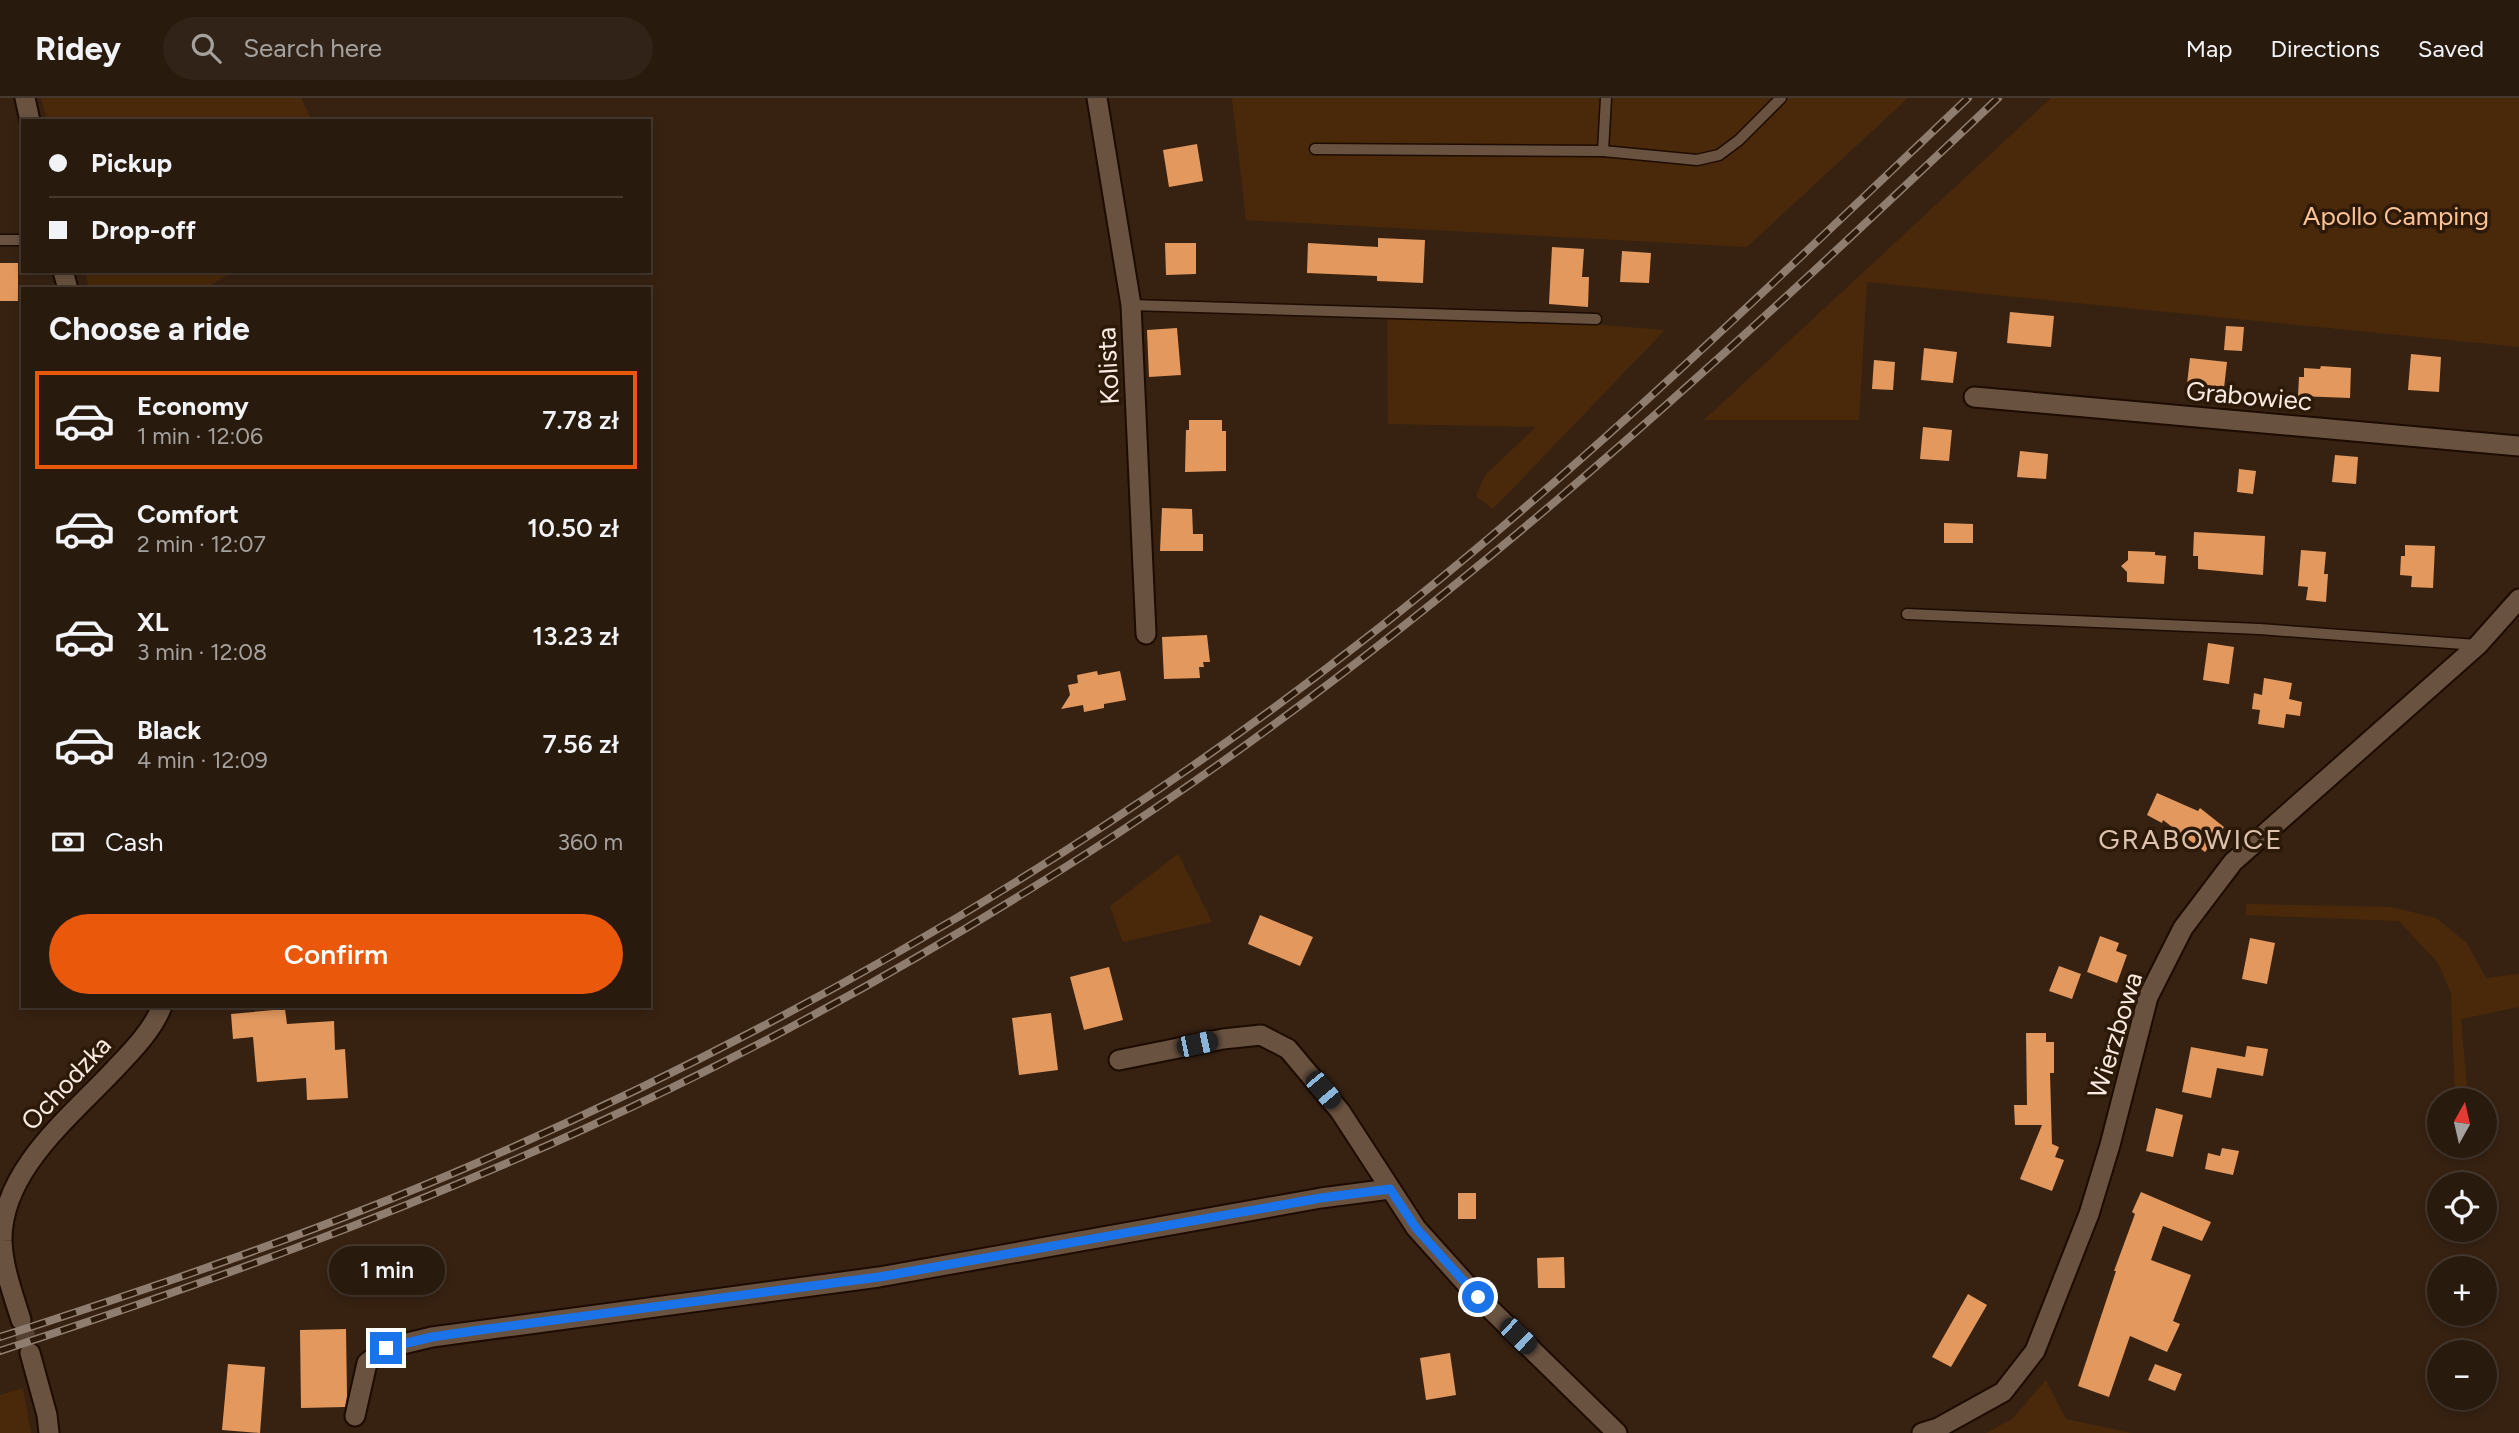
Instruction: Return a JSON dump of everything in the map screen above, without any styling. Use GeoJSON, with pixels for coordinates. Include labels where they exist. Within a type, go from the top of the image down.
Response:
{"type":"FeatureCollection","features":[{"type":"Feature","properties":{"kind":"street"},"geometry":{"type":"LineString","coordinates":[[25,98],[30,119]]}},
{"type":"Feature","properties":{"kind":"street","name":"Kolista"},"geometry":{"type":"LineString","coordinates":[[1097,98],[1131,304],[1146,634]]}},
{"type":"Feature","properties":{"kind":"street","name":"Grabowiec"},"geometry":{"type":"LineString","coordinates":[[1974,397],[2519,446]]}},
{"type":"Feature","properties":{"kind":"street","name":"Wierzbowa"},"geometry":{"type":"LineString","coordinates":[[1922,1433],[1938,1428],[2003,1392],[2035,1351],[2089,1213],[2110,1145],[2148,997],[2183,928],[2233,862],[2478,645],[2519,599]]}},
{"type":"Feature","properties":{"kind":"street","name":"Ochodzka"},"geometry":{"type":"LineString","coordinates":[[21,1320],[9,1284],[3,1247],[4,1224],[13,1193],[29,1162],[133,1049],[161,1008]]}},
{"type":"Feature","properties":{"kind":"street"},"geometry":{"type":"LineString","coordinates":[[1119,1060],[1223,1039],[1261,1035],[1288,1049],[1340,1111],[1416,1228],[1478,1297],[1617,1433]]}},
{"type":"Feature","properties":{"kind":"street"},"geometry":{"type":"LineString","coordinates":[[355,1416],[366,1363],[386,1348],[432,1337],[879,1277],[1308,1200],[1390,1189]]}},
{"type":"Feature","properties":{"kind":"street"},"geometry":{"type":"LineString","coordinates":[[30,1353],[47,1415],[49,1433]]}},
{"type":"Feature","properties":{"kind":"lane"},"geometry":{"type":"LineString","coordinates":[[1603,151],[1606,98]]}},
{"type":"Feature","properties":{"kind":"lane"},"geometry":{"type":"LineString","coordinates":[[1315,149],[1603,151],[1696,160],[1718,155],[1739,140],[1781,98]]}},
{"type":"Feature","properties":{"kind":"lane"},"geometry":{"type":"LineString","coordinates":[[0,240],[21,240]]}},
{"type":"Feature","properties":{"kind":"lane"},"geometry":{"type":"LineString","coordinates":[[1131,304],[1596,319]]}},
{"type":"Feature","properties":{"kind":"lane"},"geometry":{"type":"LineString","coordinates":[[1906,614],[2259,629],[2478,645]]}},
{"type":"Feature","properties":{"kind":"green space"},"geometry":{"type":"Polygon","coordinates":[[[41,98],[301,98],[311,119],[46,119],[41,98]]]}},
{"type":"Feature","properties":{"kind":"green space"},"geometry":{"type":"Polygon","coordinates":[[[1232,98],[1908,98],[1747,247],[1246,220],[1232,98]]]}},
{"type":"Feature","properties":{"kind":"green space","name":"Apollo Camping"},"geometry":{"type":"Polygon","coordinates":[[[2051,98],[2519,98],[2519,347],[1867,282],[1859,420],[1704,420],[2051,98]]]}},
{"type":"Feature","properties":{"kind":"green space"},"geometry":{"type":"Polygon","coordinates":[[[85,273],[231,273],[207,287],[89,287],[85,273]]]}},
{"type":"Feature","properties":{"kind":"green space"},"geometry":{"type":"Polygon","coordinates":[[[1387,319],[1603,325],[1665,330],[1493,509],[1476,496],[1485,475],[1536,427],[1388,424],[1387,319]]]}},
{"type":"Feature","properties":{"kind":"green space"},"geometry":{"type":"Polygon","coordinates":[[[1178,854],[1212,922],[1123,942],[1110,906],[1178,854]]]}},
{"type":"Feature","properties":{"kind":"green space"},"geometry":{"type":"Polygon","coordinates":[[[2246,904],[2392,907],[2436,918],[2467,943],[2486,978],[2519,974],[2519,1007],[2461,1019],[2468,1088],[2455,1088],[2451,993],[2438,963],[2399,921],[2246,915],[2246,904]]]}},
{"type":"Feature","properties":{"kind":"green space"},"geometry":{"type":"Polygon","coordinates":[[[2046,1380],[2066,1419],[2132,1433],[1986,1433],[2012,1419],[2046,1380]]]}},
{"type":"Feature","properties":{"kind":"green space"},"geometry":{"type":"Polygon","coordinates":[[[23,1388],[31,1433],[0,1433],[0,1395],[23,1388]]]}},
{"type":"Feature","properties":{"kind":"building"},"geometry":{"type":"Polygon","coordinates":[[[1197,144],[1203,181],[1169,187],[1163,150],[1197,144]]]}},
{"type":"Feature","properties":{"kind":"building"},"geometry":{"type":"Polygon","coordinates":[[[1378,238],[1425,240],[1423,283],[1377,281],[1377,276],[1307,273],[1308,243],[1378,247],[1378,238]]]}},
{"type":"Feature","properties":{"kind":"building"},"geometry":{"type":"Polygon","coordinates":[[[1165,243],[1196,243],[1196,274],[1166,275],[1165,243]]]}},
{"type":"Feature","properties":{"kind":"building"},"geometry":{"type":"Polygon","coordinates":[[[1552,247],[1584,249],[1582,277],[1589,277],[1588,307],[1549,304],[1552,247]]]}},
{"type":"Feature","properties":{"kind":"building"},"geometry":{"type":"Polygon","coordinates":[[[1622,251],[1651,253],[1649,283],[1620,282],[1622,251]]]}},
{"type":"Feature","properties":{"kind":"building"},"geometry":{"type":"Polygon","coordinates":[[[0,263],[18,263],[18,301],[0,301],[0,263]]]}},
{"type":"Feature","properties":{"kind":"building"},"geometry":{"type":"Polygon","coordinates":[[[2010,312],[2054,316],[2051,347],[2007,343],[2010,312]]]}},
{"type":"Feature","properties":{"kind":"building"},"geometry":{"type":"Polygon","coordinates":[[[2226,326],[2244,327],[2242,351],[2224,350],[2226,326]]]}},
{"type":"Feature","properties":{"kind":"building"},"geometry":{"type":"Polygon","coordinates":[[[1177,328],[1181,375],[1149,377],[1147,330],[1177,328]]]}},
{"type":"Feature","properties":{"kind":"building"},"geometry":{"type":"Polygon","coordinates":[[[1924,348],[1957,352],[1953,383],[1921,380],[1924,348]]]}},
{"type":"Feature","properties":{"kind":"building"},"geometry":{"type":"Polygon","coordinates":[[[2411,354],[2441,357],[2439,392],[2408,390],[2411,354]]]}},
{"type":"Feature","properties":{"kind":"building"},"geometry":{"type":"Polygon","coordinates":[[[2190,358],[2227,362],[2224,388],[2214,387],[2210,390],[2200,385],[2187,384],[2190,358]]]}},
{"type":"Feature","properties":{"kind":"building"},"geometry":{"type":"Polygon","coordinates":[[[1874,360],[1895,362],[1893,390],[1872,389],[1874,360]]]}},
{"type":"Feature","properties":{"kind":"building"},"geometry":{"type":"Polygon","coordinates":[[[2321,366],[2351,368],[2350,398],[2298,396],[2299,377],[2304,377],[2304,368],[2320,369],[2321,366]]]}},
{"type":"Feature","properties":{"kind":"building"},"geometry":{"type":"Polygon","coordinates":[[[1189,420],[1222,420],[1222,431],[1226,431],[1226,471],[1185,472],[1186,430],[1189,430],[1189,420]]]}},
{"type":"Feature","properties":{"kind":"building"},"geometry":{"type":"Polygon","coordinates":[[[1923,427],[1952,430],[1949,461],[1920,459],[1923,427]]]}},
{"type":"Feature","properties":{"kind":"building"},"geometry":{"type":"Polygon","coordinates":[[[2020,451],[2048,454],[2046,479],[2017,477],[2020,451]]]}},
{"type":"Feature","properties":{"kind":"building"},"geometry":{"type":"Polygon","coordinates":[[[2335,455],[2358,457],[2356,484],[2332,482],[2335,455]]]}},
{"type":"Feature","properties":{"kind":"building"},"geometry":{"type":"Polygon","coordinates":[[[2239,469],[2256,471],[2253,494],[2237,492],[2239,469]]]}},
{"type":"Feature","properties":{"kind":"building"},"geometry":{"type":"Polygon","coordinates":[[[1162,508],[1192,509],[1193,534],[1203,534],[1203,551],[1160,551],[1162,508]]]}},
{"type":"Feature","properties":{"kind":"building"},"geometry":{"type":"Polygon","coordinates":[[[1944,523],[1973,524],[1973,543],[1944,543],[1944,523]]]}},
{"type":"Feature","properties":{"kind":"building"},"geometry":{"type":"Polygon","coordinates":[[[2194,532],[2265,536],[2263,575],[2198,569],[2198,556],[2193,556],[2194,532]]]}},
{"type":"Feature","properties":{"kind":"building"},"geometry":{"type":"Polygon","coordinates":[[[2405,545],[2435,546],[2433,588],[2411,587],[2412,576],[2400,575],[2401,556],[2405,556],[2405,545]]]}},
{"type":"Feature","properties":{"kind":"building"},"geometry":{"type":"Polygon","coordinates":[[[2301,550],[2326,552],[2326,602],[2306,600],[2308,587],[2298,586],[2301,550]]]}},
{"type":"Feature","properties":{"kind":"building"},"geometry":{"type":"Polygon","coordinates":[[[2128,551],[2155,552],[2155,555],[2166,556],[2164,584],[2127,582],[2127,572],[2121,566],[2128,560],[2128,551]]]}},
{"type":"Feature","properties":{"kind":"building"},"geometry":{"type":"Polygon","coordinates":[[[1207,635],[1210,662],[1203,662],[1204,667],[1199,667],[1200,678],[1164,679],[1162,637],[1207,635]]]}},
{"type":"Feature","properties":{"kind":"building"},"geometry":{"type":"Polygon","coordinates":[[[2208,643],[2234,647],[2229,684],[2203,680],[2208,643]]]}},
{"type":"Feature","properties":{"kind":"building"},"geometry":{"type":"Polygon","coordinates":[[[1097,671],[1098,675],[1120,671],[1126,700],[1104,704],[1104,708],[1084,712],[1083,705],[1061,709],[1070,695],[1068,685],[1078,683],[1077,675],[1097,671]]]}},
{"type":"Feature","properties":{"kind":"building"},"geometry":{"type":"Polygon","coordinates":[[[2264,678],[2292,683],[2289,699],[2302,702],[2300,716],[2286,714],[2284,728],[2258,724],[2260,710],[2252,709],[2254,693],[2262,695],[2264,678]]]}},
{"type":"Feature","properties":{"kind":"building"},"geometry":{"type":"Polygon","coordinates":[[[2157,793],[2198,811],[2200,808],[2224,827],[2205,852],[2163,820],[2162,823],[2147,815],[2157,793]]]}},
{"type":"Feature","properties":{"kind":"building"},"geometry":{"type":"Polygon","coordinates":[[[1260,915],[1313,937],[1300,966],[1248,944],[1260,915]]]}},
{"type":"Feature","properties":{"kind":"building"},"geometry":{"type":"Polygon","coordinates":[[[2100,936],[2119,943],[2116,951],[2127,955],[2117,983],[2087,972],[2100,936]]]}},
{"type":"Feature","properties":{"kind":"building"},"geometry":{"type":"Polygon","coordinates":[[[2250,938],[2275,943],[2267,984],[2242,979],[2250,938]]]}},
{"type":"Feature","properties":{"kind":"building"},"geometry":{"type":"Polygon","coordinates":[[[2059,966],[2081,974],[2072,999],[2049,991],[2059,966]]]}},
{"type":"Feature","properties":{"kind":"building"},"geometry":{"type":"Polygon","coordinates":[[[1109,967],[1123,1020],[1084,1030],[1070,977],[1109,967]]]}},
{"type":"Feature","properties":{"kind":"building"},"geometry":{"type":"Polygon","coordinates":[[[285,1009],[287,1024],[334,1021],[335,1050],[345,1049],[348,1098],[307,1100],[306,1078],[257,1082],[253,1037],[233,1039],[231,1014],[285,1009]]]}},
{"type":"Feature","properties":{"kind":"building"},"geometry":{"type":"Polygon","coordinates":[[[1051,1013],[1058,1070],[1019,1075],[1012,1018],[1051,1013]]]}},
{"type":"Feature","properties":{"kind":"building"},"geometry":{"type":"Polygon","coordinates":[[[2026,1033],[2046,1033],[2046,1042],[2054,1042],[2054,1073],[2050,1073],[2052,1144],[2059,1147],[2055,1157],[2064,1160],[2052,1191],[2020,1179],[2042,1125],[2015,1125],[2014,1105],[2027,1105],[2026,1033]]]}},
{"type":"Feature","properties":{"kind":"building"},"geometry":{"type":"Polygon","coordinates":[[[2247,1046],[2268,1049],[2263,1076],[2217,1068],[2211,1098],[2182,1092],[2191,1047],[2245,1057],[2247,1046]]]}},
{"type":"Feature","properties":{"kind":"building"},"geometry":{"type":"Polygon","coordinates":[[[2156,1108],[2183,1115],[2173,1157],[2146,1151],[2156,1108]]]}},
{"type":"Feature","properties":{"kind":"building"},"geometry":{"type":"Polygon","coordinates":[[[2222,1148],[2239,1151],[2233,1175],[2205,1169],[2208,1153],[2220,1156],[2222,1148]]]}},
{"type":"Feature","properties":{"kind":"building"},"geometry":{"type":"Polygon","coordinates":[[[2141,1192],[2211,1222],[2202,1241],[2163,1226],[2151,1260],[2191,1275],[2173,1321],[2180,1324],[2167,1352],[2130,1336],[2109,1397],[2078,1386],[2135,1214],[2132,1212],[2141,1192]]]}},
{"type":"Feature","properties":{"kind":"building"},"geometry":{"type":"Polygon","coordinates":[[[1458,1193],[1476,1193],[1476,1219],[1458,1219],[1458,1193]]]}},
{"type":"Feature","properties":{"kind":"building"},"geometry":{"type":"Polygon","coordinates":[[[1564,1257],[1565,1288],[1538,1288],[1537,1258],[1564,1257]]]}},
{"type":"Feature","properties":{"kind":"building"},"geometry":{"type":"Polygon","coordinates":[[[1968,1294],[1987,1305],[1951,1367],[1932,1357],[1968,1294]]]}},
{"type":"Feature","properties":{"kind":"building"},"geometry":{"type":"Polygon","coordinates":[[[346,1329],[345,1407],[301,1408],[300,1330],[346,1329]]]}},
{"type":"Feature","properties":{"kind":"building"},"geometry":{"type":"Polygon","coordinates":[[[1450,1353],[1456,1395],[1426,1400],[1420,1358],[1450,1353]]]}},
{"type":"Feature","properties":{"kind":"building"},"geometry":{"type":"Polygon","coordinates":[[[228,1364],[265,1367],[260,1433],[222,1430],[228,1364]]]}},
{"type":"Feature","properties":{"kind":"building"},"geometry":{"type":"Polygon","coordinates":[[[2155,1364],[2182,1374],[2175,1391],[2148,1380],[2155,1364]]]}},
{"type":"Feature","properties":{"kind":"tunnel"},"geometry":{"type":"LineString","coordinates":[[21,1320],[30,1353]]}},
{"type":"Feature","properties":{"kind":"railway"},"geometry":{"type":"LineString","coordinates":[[0,1337],[300,1234],[419,1188],[594,1110],[824,994],[1045,863],[1153,793],[1258,719],[1441,578],[1519,513],[1671,378],[1968,98]]}},
{"type":"Feature","properties":{"kind":"railway"},"geometry":{"type":"LineString","coordinates":[[0,1351],[148,1301],[367,1221],[582,1130],[712,1068],[839,1001],[902,966],[1086,854],[1209,771],[1329,684],[1560,498],[1782,301],[1998,98]]}},
{"type":"Feature","properties":{"kind":"district","name":"GRABOWICE"},"geometry":{"type":"Point","coordinates":[2191,839]}},
{"type":"Feature","properties":{"kind":"route"},"geometry":{"type":"LineString","coordinates":[[386,1348],[432,1337],[487,1329],[879,1277],[1088,1238],[1321,1198],[1390,1189],[1416,1228],[1478,1297]]}}]}
